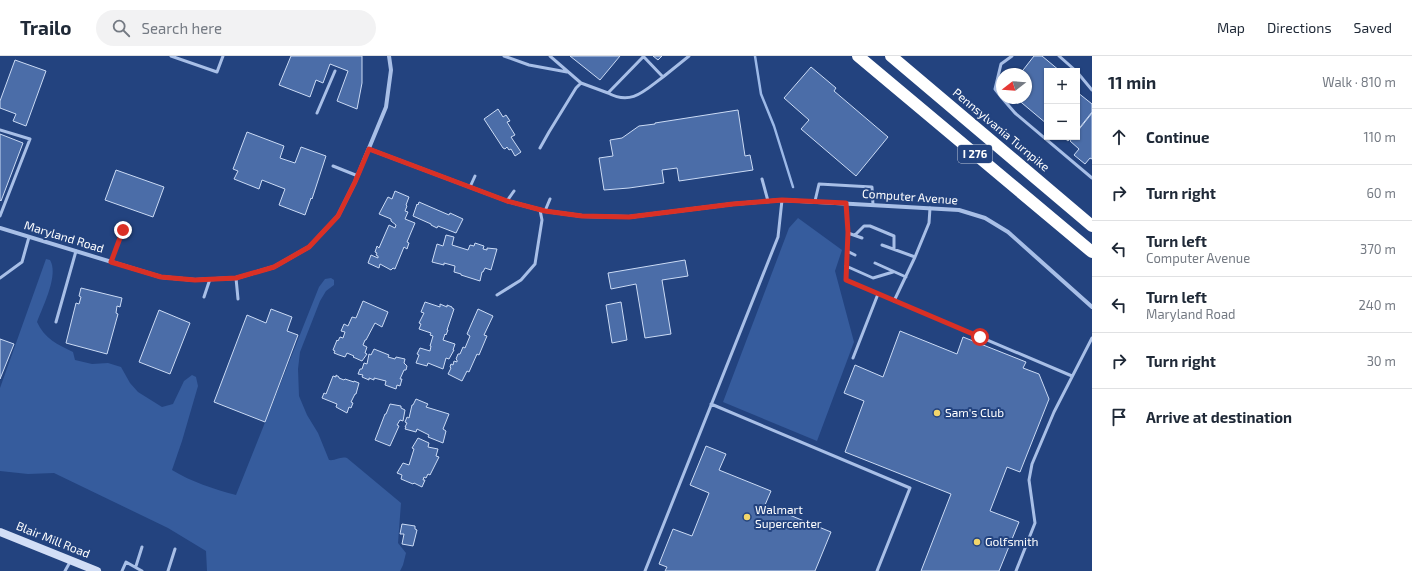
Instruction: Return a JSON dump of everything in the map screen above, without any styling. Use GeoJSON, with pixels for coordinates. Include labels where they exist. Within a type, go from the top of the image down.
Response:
{"type":"FeatureCollection","features":[{"type":"Feature","properties":{"kind":"highway","name":"I 276"},"geometry":{"type":"LineString","coordinates":[[858,56],[1092,252]]}},
{"type":"Feature","properties":{"kind":"highway","name":"Pennsylvania Turnpike"},"geometry":{"type":"LineString","coordinates":[[892,56],[1092,226]]}},
{"type":"Feature","properties":{"kind":"main road","name":"Blair Mill Road"},"geometry":{"type":"LineString","coordinates":[[0,532],[97,571]]}},
{"type":"Feature","properties":{"kind":"street","name":"Maryland Road"},"geometry":{"type":"LineString","coordinates":[[0,228],[161,277],[195,280],[236,278],[274,267],[309,247],[338,216],[358,176],[386,107],[391,70],[389,56]]}},
{"type":"Feature","properties":{"kind":"street","name":"Computer Avenue"},"geometry":{"type":"LineString","coordinates":[[369,149],[507,201],[542,211],[582,216],[629,217],[782,200],[959,210],[985,218],[1008,232],[1092,307]]}},
{"type":"Feature","properties":{"kind":"lane"},"geometry":{"type":"LineString","coordinates":[[171,56],[217,72],[223,56]]}},
{"type":"Feature","properties":{"kind":"lane"},"geometry":{"type":"LineString","coordinates":[[504,56],[529,65],[567,72]]}},
{"type":"Feature","properties":{"kind":"lane"},"geometry":{"type":"LineString","coordinates":[[550,56],[581,83],[616,97],[630,98],[637,96],[689,56]]}},
{"type":"Feature","properties":{"kind":"lane"},"geometry":{"type":"LineString","coordinates":[[608,94],[643,56],[663,77]]}},
{"type":"Feature","properties":{"kind":"lane"},"geometry":{"type":"LineString","coordinates":[[1000,68],[1001,64],[1012,56]]}},
{"type":"Feature","properties":{"kind":"lane"},"geometry":{"type":"LineString","coordinates":[[1059,56],[1073,68]]}},
{"type":"Feature","properties":{"kind":"lane"},"geometry":{"type":"LineString","coordinates":[[317,113],[335,70]]}},
{"type":"Feature","properties":{"kind":"lane"},"geometry":{"type":"LineString","coordinates":[[1080,75],[1092,90]]}},
{"type":"Feature","properties":{"kind":"lane"},"geometry":{"type":"LineString","coordinates":[[540,148],[576,88],[581,83]]}},
{"type":"Feature","properties":{"kind":"lane"},"geometry":{"type":"LineString","coordinates":[[1007,104],[1015,113],[1092,178]]}},
{"type":"Feature","properties":{"kind":"lane"},"geometry":{"type":"LineString","coordinates":[[0,130],[30,139],[0,216]]}},
{"type":"Feature","properties":{"kind":"lane"},"geometry":{"type":"LineString","coordinates":[[333,166],[358,176]]}},
{"type":"Feature","properties":{"kind":"lane"},"geometry":{"type":"LineString","coordinates":[[470,187],[475,176]]}},
{"type":"Feature","properties":{"kind":"lane"},"geometry":{"type":"LineString","coordinates":[[762,179],[768,201]]}},
{"type":"Feature","properties":{"kind":"lane"},"geometry":{"type":"LineString","coordinates":[[815,201],[820,184],[872,187],[873,204]]}},
{"type":"Feature","properties":{"kind":"lane"},"geometry":{"type":"LineString","coordinates":[[507,201],[514,191]]}},
{"type":"Feature","properties":{"kind":"lane"},"geometry":{"type":"LineString","coordinates":[[497,295],[521,280],[535,264],[542,211],[550,199]]}},
{"type":"Feature","properties":{"kind":"lane"},"geometry":{"type":"LineString","coordinates":[[645,571],[778,237],[782,200]]}},
{"type":"Feature","properties":{"kind":"lane"},"geometry":{"type":"LineString","coordinates":[[846,203],[848,232],[846,280],[1072,376]]}},
{"type":"Feature","properties":{"kind":"lane"},"geometry":{"type":"LineString","coordinates":[[894,301],[929,223],[930,208]]}},
{"type":"Feature","properties":{"kind":"lane"},"geometry":{"type":"LineString","coordinates":[[855,235],[864,226],[870,226],[894,236],[894,250]]}},
{"type":"Feature","properties":{"kind":"lane"},"geometry":{"type":"LineString","coordinates":[[111,262],[123,230]]}},
{"type":"Feature","properties":{"kind":"lane"},"geometry":{"type":"LineString","coordinates":[[848,232],[862,238]]}},
{"type":"Feature","properties":{"kind":"lane"},"geometry":{"type":"LineString","coordinates":[[0,278],[22,262],[29,237]]}},
{"type":"Feature","properties":{"kind":"lane"},"geometry":{"type":"LineString","coordinates":[[882,245],[915,257]]}},
{"type":"Feature","properties":{"kind":"lane"},"geometry":{"type":"LineString","coordinates":[[56,322],[76,251]]}},
{"type":"Feature","properties":{"kind":"lane"},"geometry":{"type":"LineString","coordinates":[[847,251],[855,255]]}},
{"type":"Feature","properties":{"kind":"lane"},"geometry":{"type":"LineString","coordinates":[[875,264],[906,277]]}},
{"type":"Feature","properties":{"kind":"lane"},"geometry":{"type":"LineString","coordinates":[[846,266],[874,278],[893,272]]}},
{"type":"Feature","properties":{"kind":"lane"},"geometry":{"type":"LineString","coordinates":[[236,278],[238,299]]}},
{"type":"Feature","properties":{"kind":"lane"},"geometry":{"type":"LineString","coordinates":[[204,297],[210,279]]}},
{"type":"Feature","properties":{"kind":"lane"},"geometry":{"type":"LineString","coordinates":[[853,358],[878,294]]}},
{"type":"Feature","properties":{"kind":"lane"},"geometry":{"type":"LineString","coordinates":[[1016,571],[1035,523],[1029,480],[1032,464],[1054,412],[1092,338]]}},
{"type":"Feature","properties":{"kind":"lane"},"geometry":{"type":"LineString","coordinates":[[711,404],[910,488],[877,571]]}},
{"type":"Feature","properties":{"kind":"lane"},"geometry":{"type":"LineString","coordinates":[[136,566],[142,547]]}},
{"type":"Feature","properties":{"kind":"lane"},"geometry":{"type":"LineString","coordinates":[[168,571],[175,549]]}},
{"type":"Feature","properties":{"kind":"lane"},"geometry":{"type":"LineString","coordinates":[[65,571],[72,560]]}},
{"type":"Feature","properties":{"kind":"lane"},"geometry":{"type":"LineString","coordinates":[[122,571],[126,562],[136,566],[142,571]]}},
{"type":"Feature","properties":{"kind":"shaded area"},"geometry":{"type":"Polygon","coordinates":[[[798,218],[842,250],[835,271],[854,342],[817,441],[723,402],[789,228],[798,218]]]}},
{"type":"Feature","properties":{"kind":"shaded area"},"geometry":{"type":"Polygon","coordinates":[[[46,259],[50,260],[53,274],[49,291],[37,322],[43,332],[57,344],[73,352],[75,360],[92,364],[108,363],[121,367],[130,383],[138,392],[162,407],[173,404],[184,381],[192,375],[196,377],[198,386],[172,470],[203,485],[236,495],[319,287],[325,279],[331,278],[334,280],[334,285],[326,291],[320,301],[300,352],[298,369],[299,396],[307,415],[318,433],[329,460],[347,458],[401,503],[398,543],[406,553],[400,571],[207,571],[206,551],[168,528],[54,473],[28,474],[0,471],[0,388],[46,259]]]}},
{"type":"Feature","properties":{"kind":"building"},"geometry":{"type":"Polygon","coordinates":[[[291,56],[362,56],[362,83],[357,109],[337,101],[348,71],[330,64],[323,83],[316,80],[310,97],[279,85],[291,56]]]}},
{"type":"Feature","properties":{"kind":"building"},"geometry":{"type":"Polygon","coordinates":[[[570,56],[620,56],[600,80],[570,56]]]}},
{"type":"Feature","properties":{"kind":"building"},"geometry":{"type":"Polygon","coordinates":[[[653,56],[662,56],[658,60],[653,56]]]}},
{"type":"Feature","properties":{"kind":"building"},"geometry":{"type":"Polygon","coordinates":[[[1034,56],[1042,56],[1056,68],[1044,68],[1044,121],[1023,104],[1032,104],[1032,68],[1025,68],[1034,56]]]}},
{"type":"Feature","properties":{"kind":"building"},"geometry":{"type":"Polygon","coordinates":[[[15,60],[46,71],[26,126],[13,121],[16,114],[0,108],[0,101],[15,60]]]}},
{"type":"Feature","properties":{"kind":"building"},"geometry":{"type":"Polygon","coordinates":[[[811,67],[836,88],[834,91],[888,137],[856,176],[801,129],[809,120],[784,98],[811,67]]]}},
{"type":"Feature","properties":{"kind":"building"},"geometry":{"type":"Polygon","coordinates":[[[1080,94],[1092,104],[1092,112],[1080,127],[1080,94]]]}},
{"type":"Feature","properties":{"kind":"building"},"geometry":{"type":"Polygon","coordinates":[[[498,109],[503,117],[506,115],[510,121],[507,122],[515,135],[511,137],[521,152],[515,156],[511,149],[509,150],[507,147],[505,149],[503,148],[484,119],[498,109]]]}},
{"type":"Feature","properties":{"kind":"building"},"geometry":{"type":"Polygon","coordinates":[[[738,110],[745,156],[750,155],[753,170],[679,181],[677,168],[662,170],[664,183],[604,190],[599,158],[613,156],[610,140],[622,138],[639,126],[738,110]]]}},
{"type":"Feature","properties":{"kind":"building"},"geometry":{"type":"Polygon","coordinates":[[[1092,113],[1092,159],[1090,158],[1085,164],[1074,155],[1079,149],[1070,141],[1080,140],[1080,128],[1092,113]]]}},
{"type":"Feature","properties":{"kind":"building"},"geometry":{"type":"Polygon","coordinates":[[[247,132],[284,146],[280,158],[295,163],[301,147],[326,156],[312,199],[311,198],[305,215],[279,205],[285,189],[262,180],[259,189],[234,179],[238,171],[233,169],[247,132]]]}},
{"type":"Feature","properties":{"kind":"building"},"geometry":{"type":"Polygon","coordinates":[[[0,134],[23,143],[1,201],[0,200],[0,134]]]}},
{"type":"Feature","properties":{"kind":"building"},"geometry":{"type":"Polygon","coordinates":[[[116,170],[164,187],[153,217],[105,200],[116,170]]]}},
{"type":"Feature","properties":{"kind":"building"},"geometry":{"type":"Polygon","coordinates":[[[395,191],[409,197],[405,211],[408,212],[405,219],[415,223],[407,242],[409,243],[407,249],[404,247],[395,269],[393,268],[391,270],[380,264],[379,268],[368,263],[371,255],[378,258],[376,255],[377,253],[375,252],[377,246],[379,248],[389,225],[395,228],[396,225],[391,221],[391,219],[379,214],[388,197],[392,199],[395,191]]]}},
{"type":"Feature","properties":{"kind":"building"},"geometry":{"type":"Polygon","coordinates":[[[419,202],[449,215],[450,213],[463,219],[456,233],[438,226],[437,228],[413,216],[419,202]]]}},
{"type":"Feature","properties":{"kind":"building"},"geometry":{"type":"Polygon","coordinates":[[[446,235],[454,237],[452,245],[468,250],[470,245],[474,246],[475,243],[484,246],[483,249],[497,249],[491,270],[485,268],[482,272],[480,281],[454,272],[455,266],[432,262],[437,244],[443,246],[446,235]]]}},
{"type":"Feature","properties":{"kind":"building"},"geometry":{"type":"Polygon","coordinates":[[[685,260],[688,276],[662,280],[671,334],[645,338],[636,284],[611,289],[608,273],[685,260]]]}},
{"type":"Feature","properties":{"kind":"building"},"geometry":{"type":"Polygon","coordinates":[[[81,288],[122,298],[120,307],[117,306],[116,313],[118,314],[107,354],[66,343],[76,303],[79,304],[81,297],[79,296],[81,288]]]}},
{"type":"Feature","properties":{"kind":"building"},"geometry":{"type":"Polygon","coordinates":[[[363,301],[388,312],[382,327],[375,323],[365,340],[363,345],[367,347],[365,353],[367,354],[362,361],[347,353],[345,357],[339,355],[334,353],[335,351],[333,350],[337,340],[338,341],[340,337],[343,338],[345,332],[341,331],[344,324],[348,326],[352,317],[356,318],[363,301]]]}},
{"type":"Feature","properties":{"kind":"building"},"geometry":{"type":"Polygon","coordinates":[[[425,302],[440,307],[440,304],[447,307],[447,305],[454,309],[448,330],[443,340],[455,344],[454,350],[449,359],[446,358],[443,369],[428,363],[427,366],[416,363],[419,355],[417,354],[420,348],[430,351],[433,336],[430,335],[431,333],[419,329],[421,324],[419,323],[424,313],[421,312],[425,302]]]}},
{"type":"Feature","properties":{"kind":"building"},"geometry":{"type":"Polygon","coordinates":[[[621,302],[627,340],[612,343],[606,305],[621,302]]]}},
{"type":"Feature","properties":{"kind":"building"},"geometry":{"type":"Polygon","coordinates":[[[271,309],[292,317],[287,331],[298,335],[265,422],[214,402],[247,315],[266,323],[271,309]]]}},
{"type":"Feature","properties":{"kind":"building"},"geometry":{"type":"Polygon","coordinates":[[[478,309],[493,316],[484,335],[487,336],[479,355],[477,354],[469,372],[467,371],[462,381],[448,374],[451,364],[453,365],[454,361],[457,362],[456,359],[458,354],[460,354],[463,347],[465,348],[470,336],[467,334],[478,309]]]}},
{"type":"Feature","properties":{"kind":"building"},"geometry":{"type":"Polygon","coordinates":[[[159,310],[190,323],[170,374],[139,362],[159,310]]]}},
{"type":"Feature","properties":{"kind":"building"},"geometry":{"type":"Polygon","coordinates":[[[900,331],[957,354],[963,337],[1026,362],[1023,368],[1039,374],[1049,399],[1020,472],[1007,467],[990,511],[1019,522],[999,571],[921,571],[951,494],[845,452],[864,401],[844,393],[855,365],[883,377],[900,331]]]}},
{"type":"Feature","properties":{"kind":"building"},"geometry":{"type":"Polygon","coordinates":[[[0,339],[14,344],[0,379],[0,339]]]}},
{"type":"Feature","properties":{"kind":"building"},"geometry":{"type":"Polygon","coordinates":[[[374,349],[389,355],[388,357],[405,359],[404,363],[407,366],[406,370],[404,370],[400,379],[402,379],[400,386],[397,385],[396,389],[385,385],[386,381],[374,378],[374,380],[369,378],[369,380],[362,377],[363,375],[358,374],[364,363],[367,364],[369,354],[371,355],[374,349]]]}},
{"type":"Feature","properties":{"kind":"building"},"geometry":{"type":"Polygon","coordinates":[[[336,375],[344,380],[359,383],[356,394],[351,402],[353,403],[351,408],[349,407],[347,413],[336,407],[337,404],[322,398],[324,393],[326,394],[333,376],[336,377],[336,375]]]}},
{"type":"Feature","properties":{"kind":"building"},"geometry":{"type":"Polygon","coordinates":[[[416,399],[428,404],[426,407],[449,414],[443,429],[446,431],[443,443],[428,437],[429,435],[417,429],[416,432],[405,429],[407,423],[405,422],[407,417],[409,418],[412,405],[416,399]]]}},
{"type":"Feature","properties":{"kind":"building"},"geometry":{"type":"Polygon","coordinates":[[[390,404],[401,406],[401,408],[405,410],[403,421],[400,420],[397,425],[399,426],[390,446],[375,440],[390,404]]]}},
{"type":"Feature","properties":{"kind":"building"},"geometry":{"type":"Polygon","coordinates":[[[418,438],[429,443],[428,447],[438,449],[436,456],[439,457],[430,475],[428,474],[426,478],[424,477],[423,480],[425,480],[422,487],[401,479],[402,475],[397,473],[403,463],[409,465],[414,449],[412,448],[418,438]]]}},
{"type":"Feature","properties":{"kind":"building","name":"Walmart Supercenter"},"geometry":{"type":"Polygon","coordinates":[[[706,446],[726,454],[719,470],[771,491],[765,505],[831,532],[815,571],[665,571],[667,567],[659,564],[673,529],[692,536],[709,493],[690,485],[706,446]]]}},
{"type":"Feature","properties":{"kind":"building"},"geometry":{"type":"Polygon","coordinates":[[[402,524],[415,526],[415,529],[417,530],[413,546],[402,544],[404,534],[400,534],[402,524]]]}},
{"type":"Feature","properties":{"kind":"waterway"},"geometry":{"type":"LineString","coordinates":[[755,56],[761,94],[774,126],[793,187]]}},
{"type":"Feature","properties":{"kind":"place","name":"Sam's Club"},"geometry":{"type":"Point","coordinates":[937,413]}},
{"type":"Feature","properties":{"kind":"place","name":"Walmart Supercenter"},"geometry":{"type":"Point","coordinates":[747,517]}},
{"type":"Feature","properties":{"kind":"place","name":"Golfsmith"},"geometry":{"type":"Point","coordinates":[977,542]}},
{"type":"Feature","properties":{"kind":"route"},"geometry":{"type":"LineString","coordinates":[[123,230],[111,262],[161,277],[195,280],[236,278],[274,267],[309,247],[338,216],[369,149],[507,201],[545,211],[582,216],[629,217],[733,204],[782,200],[846,203],[848,232],[846,280],[980,337]]}}]}
